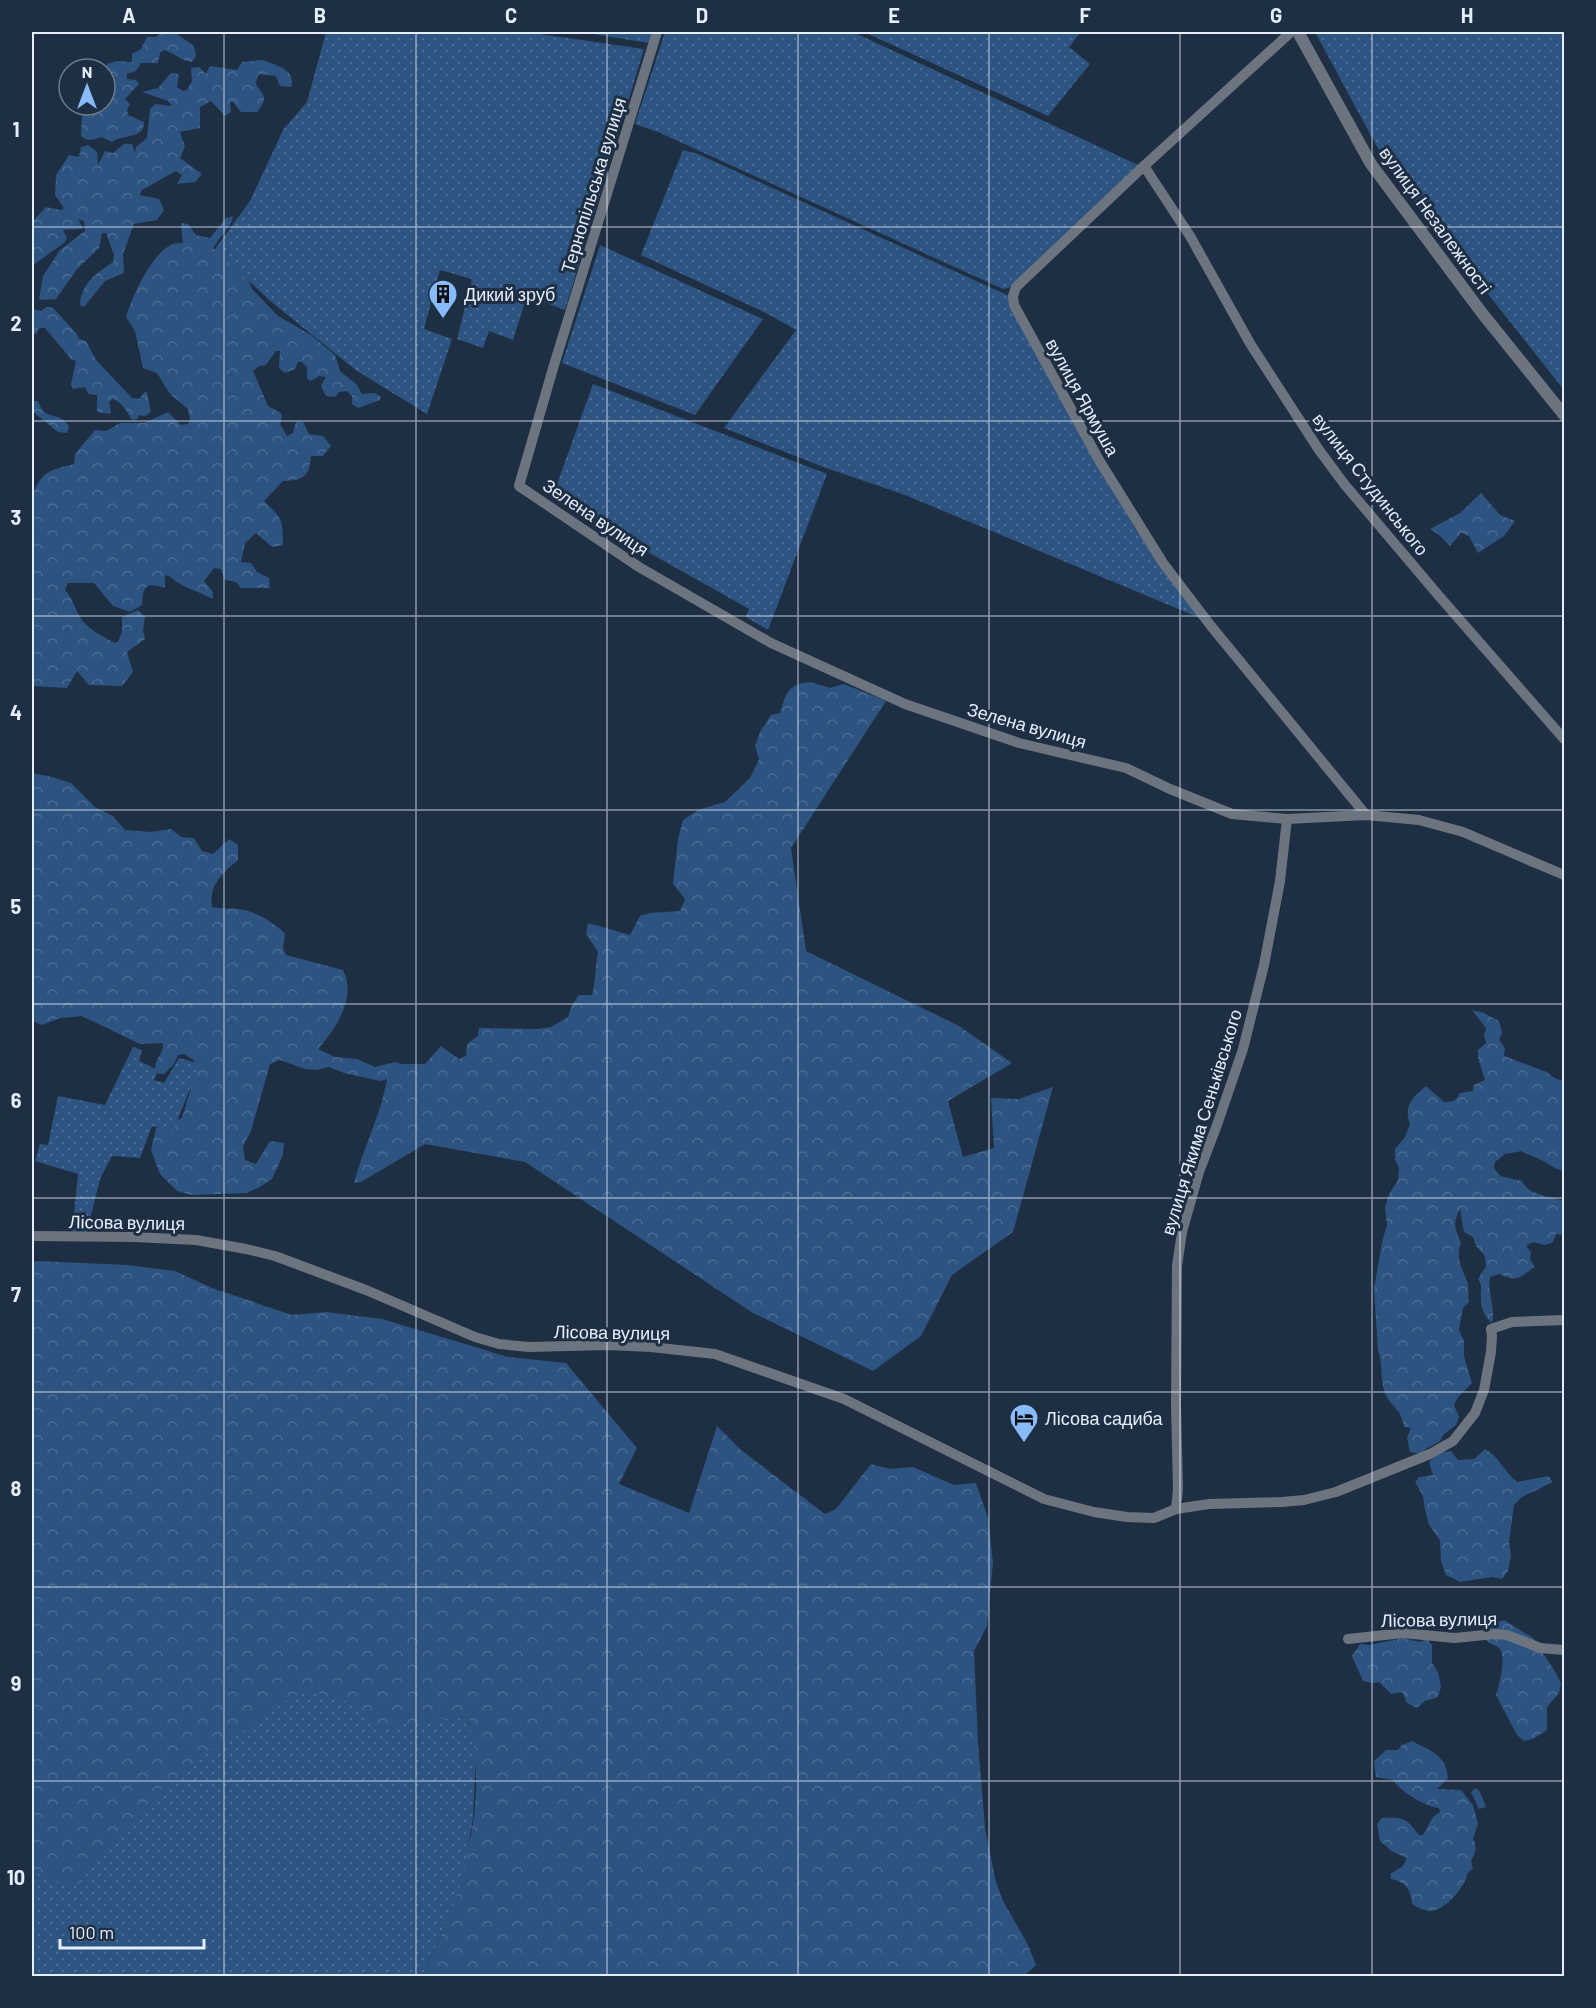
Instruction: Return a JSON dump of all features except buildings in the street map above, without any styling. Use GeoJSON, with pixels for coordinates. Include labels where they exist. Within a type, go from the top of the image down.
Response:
{"type":"FeatureCollection","features":[{"type":"Feature","properties":{"kind":"street","name":"Тернопільська вулиця"},"geometry":{"type":"LineString","coordinates":[[519,486],[657,32]]}},
{"type":"Feature","properties":{"kind":"street","name":"вулиця Ярмуша"},"geometry":{"type":"LineString","coordinates":[[1291,32],[1016,287],[1013,296],[1014,305],[1099,460],[1163,562],[1211,626],[1366,815]]}},
{"type":"Feature","properties":{"kind":"street","name":"вулиця Незалежності"},"geometry":{"type":"LineString","coordinates":[[1298,32],[1371,164],[1482,314],[1564,415]]}},
{"type":"Feature","properties":{"kind":"street","name":"вулиця Студинського"},"geometry":{"type":"LineString","coordinates":[[1144,166],[1190,236],[1251,345],[1319,450],[1345,485],[1439,596],[1564,739]]}},
{"type":"Feature","properties":{"kind":"street","name":"Зелена вулиця"},"geometry":{"type":"LineString","coordinates":[[519,486],[639,567],[771,643],[905,704],[1018,744],[1126,768],[1232,814],[1287,819],[1366,815],[1419,820],[1463,832],[1564,875]]}},
{"type":"Feature","properties":{"kind":"street","name":"вулиця Якима Сеньківського"},"geometry":{"type":"LineString","coordinates":[[1176,1509],[1178,1489],[1177,1266],[1182,1232],[1199,1172],[1245,1039],[1264,965],[1280,881],[1287,819]]}},
{"type":"Feature","properties":{"kind":"street","name":"Лісова вулиця"},"geometry":{"type":"LineString","coordinates":[[32,1236],[185,1239],[246,1249],[275,1256],[366,1290],[475,1337],[499,1344],[529,1347],[618,1346],[715,1354],[844,1399],[1044,1499],[1094,1512],[1127,1517],[1154,1518],[1176,1509],[1209,1504],[1304,1500],[1336,1492],[1430,1454],[1453,1441],[1475,1413],[1484,1390],[1491,1352],[1491,1329],[1512,1322],[1564,1320]]}},
{"type":"Feature","properties":{"kind":"street","name":"Лісова вулиця"},"geometry":{"type":"LineString","coordinates":[[1348,1639],[1403,1633],[1455,1638],[1494,1634],[1507,1635],[1540,1648],[1564,1650]]}},
{"type":"Feature","properties":{"kind":"green space"},"geometry":{"type":"Polygon","coordinates":[[[161,32],[174,32],[194,46],[196,56],[192,62],[164,50],[160,53],[158,63],[141,63],[136,71],[127,74],[127,79],[136,80],[139,84],[125,99],[130,104],[127,110],[128,115],[144,122],[140,132],[112,142],[101,137],[90,140],[83,138],[81,136],[82,117],[117,117],[117,61],[132,62],[132,54],[141,49],[147,37],[156,37],[161,32]]]}},
{"type":"Feature","properties":{"kind":"green space"},"geometry":{"type":"Polygon","coordinates":[[[326,32],[526,32],[644,49],[565,310],[527,296],[513,340],[489,331],[483,348],[457,339],[472,279],[440,270],[424,329],[452,339],[427,414],[357,371],[269,300],[215,249],[250,201],[283,130],[307,102],[326,32]]]}},
{"type":"Feature","properties":{"kind":"green space"},"geometry":{"type":"Polygon","coordinates":[[[580,32],[653,32],[649,43],[580,32]]]}},
{"type":"Feature","properties":{"kind":"green space"},"geometry":{"type":"Polygon","coordinates":[[[665,32],[853,32],[1138,165],[1012,287],[1003,289],[658,132],[635,124],[665,32]]]}},
{"type":"Feature","properties":{"kind":"green space"},"geometry":{"type":"Polygon","coordinates":[[[864,32],[1081,32],[1069,47],[1090,64],[1048,116],[864,32]]]}},
{"type":"Feature","properties":{"kind":"green space"},"geometry":{"type":"Polygon","coordinates":[[[1315,32],[1564,32],[1564,390],[1411,197],[1376,145],[1315,32]]]}},
{"type":"Feature","properties":{"kind":"green space"},"geometry":{"type":"Polygon","coordinates":[[[263,60],[288,72],[292,81],[291,87],[280,86],[276,76],[259,74],[256,83],[264,100],[257,112],[241,112],[233,102],[230,102],[231,112],[225,116],[211,101],[200,107],[200,128],[180,132],[185,147],[180,158],[202,174],[195,182],[177,184],[182,175],[176,171],[142,190],[140,195],[159,199],[164,210],[157,220],[134,224],[123,254],[124,273],[105,281],[84,307],[80,305],[86,285],[113,262],[114,255],[106,233],[102,233],[99,248],[77,269],[56,299],[39,300],[43,276],[60,250],[85,231],[84,221],[78,219],[83,229],[63,230],[67,238],[65,242],[32,266],[32,222],[46,207],[61,210],[64,208],[55,195],[56,175],[69,155],[79,157],[81,147],[88,145],[97,152],[98,165],[105,151],[113,153],[124,144],[132,144],[135,153],[136,147],[147,138],[150,109],[155,104],[172,106],[168,101],[142,92],[158,88],[171,73],[179,74],[177,87],[183,91],[187,90],[192,81],[191,68],[199,67],[206,74],[210,66],[237,70],[242,62],[263,60]]]}},
{"type":"Feature","properties":{"kind":"green space"},"geometry":{"type":"Polygon","coordinates":[[[683,150],[698,154],[1009,296],[1011,306],[1136,530],[1202,615],[1200,618],[905,495],[826,468],[724,428],[796,330],[766,313],[641,255],[683,150]]]}},
{"type":"Feature","properties":{"kind":"green space"},"geometry":{"type":"Polygon","coordinates":[[[233,216],[230,225],[213,249],[223,250],[243,268],[252,289],[278,316],[311,335],[335,355],[340,371],[357,385],[362,394],[375,393],[381,397],[380,400],[358,408],[352,404],[352,396],[347,391],[339,392],[335,397],[326,396],[321,386],[326,377],[319,376],[311,381],[307,379],[307,367],[302,362],[298,362],[295,369],[285,373],[279,368],[280,351],[276,351],[266,365],[259,366],[253,371],[268,406],[281,413],[280,424],[287,436],[293,433],[296,422],[303,422],[309,434],[323,436],[331,446],[323,456],[311,456],[309,469],[304,476],[296,480],[283,481],[264,501],[275,511],[280,520],[283,545],[272,547],[256,533],[245,543],[241,562],[251,563],[257,572],[269,578],[270,588],[241,588],[236,582],[225,580],[221,569],[214,568],[204,581],[213,592],[213,599],[165,575],[165,588],[153,585],[146,587],[142,605],[130,612],[113,606],[94,583],[68,583],[65,590],[82,620],[93,630],[115,643],[118,642],[122,632],[122,617],[138,610],[145,617],[143,630],[145,639],[127,652],[133,672],[122,686],[89,685],[77,671],[67,688],[32,686],[32,496],[43,476],[58,468],[74,464],[75,454],[95,430],[106,431],[120,423],[144,423],[168,412],[181,425],[188,424],[190,420],[188,409],[170,394],[157,373],[143,368],[135,331],[126,317],[150,265],[165,249],[173,244],[183,243],[181,223],[188,224],[196,235],[210,238],[226,218],[233,216]]]}},
{"type":"Feature","properties":{"kind":"green space"},"geometry":{"type":"Polygon","coordinates":[[[600,245],[763,319],[695,415],[562,363],[600,245]]]}},
{"type":"Feature","properties":{"kind":"green space"},"geometry":{"type":"Polygon","coordinates":[[[46,307],[52,307],[79,339],[86,341],[96,360],[132,398],[139,399],[147,392],[151,412],[145,416],[139,415],[137,419],[132,420],[122,405],[113,399],[109,402],[110,414],[97,412],[97,395],[89,394],[85,387],[73,389],[71,384],[76,361],[71,359],[45,328],[39,328],[37,333],[32,335],[32,309],[41,311],[46,307]]]}},
{"type":"Feature","properties":{"kind":"green space"},"geometry":{"type":"Polygon","coordinates":[[[593,384],[827,474],[768,630],[746,617],[749,609],[552,498],[593,384]]]}},
{"type":"Feature","properties":{"kind":"green space"},"geometry":{"type":"Polygon","coordinates":[[[32,401],[38,401],[44,412],[65,421],[69,426],[67,433],[58,432],[32,411],[32,401]]]}},
{"type":"Feature","properties":{"kind":"green space"},"geometry":{"type":"Polygon","coordinates":[[[1481,493],[1500,515],[1515,521],[1504,536],[1478,553],[1469,536],[1461,533],[1450,546],[1430,529],[1460,513],[1481,493]]]}},
{"type":"Feature","properties":{"kind":"green space"},"geometry":{"type":"Polygon","coordinates":[[[810,682],[830,688],[844,684],[886,701],[791,848],[806,951],[959,1026],[1012,1063],[948,1101],[963,1157],[994,1148],[991,1098],[1019,1099],[1053,1087],[1013,1232],[952,1275],[921,1336],[873,1371],[753,1313],[525,1162],[425,1144],[361,1182],[354,1183],[381,1106],[387,1079],[380,1081],[344,1073],[329,1067],[316,1070],[305,1069],[280,1060],[270,1064],[251,1131],[243,1146],[245,1160],[256,1164],[270,1141],[284,1143],[283,1155],[272,1179],[246,1193],[192,1195],[177,1191],[160,1174],[151,1150],[156,1128],[182,1118],[191,1088],[194,1060],[184,1054],[178,1055],[174,1064],[164,1074],[155,1073],[163,1043],[140,1044],[82,1016],[61,1018],[41,1025],[32,1020],[32,773],[71,783],[95,807],[113,816],[125,830],[150,832],[171,829],[181,837],[194,838],[202,851],[213,854],[229,839],[238,845],[238,860],[218,880],[213,892],[212,907],[243,910],[269,921],[285,934],[283,948],[286,955],[343,970],[347,980],[346,1002],[338,1022],[318,1049],[335,1057],[357,1059],[375,1067],[395,1062],[425,1064],[441,1046],[459,1059],[466,1056],[467,1044],[478,1036],[479,1028],[537,1029],[551,1027],[568,1017],[579,995],[592,995],[598,952],[586,934],[588,923],[630,935],[640,916],[680,911],[685,899],[673,884],[678,839],[683,820],[698,810],[725,802],[750,778],[759,759],[755,746],[760,732],[771,715],[780,713],[784,700],[792,687],[810,682]]]}},
{"type":"Feature","properties":{"kind":"green space"},"geometry":{"type":"Polygon","coordinates":[[[1472,1010],[1499,1021],[1502,1033],[1499,1040],[1505,1048],[1504,1056],[1564,1081],[1564,1098],[1562,1099],[1564,1100],[1564,1171],[1522,1151],[1505,1154],[1495,1162],[1494,1168],[1500,1176],[1522,1181],[1529,1190],[1563,1201],[1564,1235],[1556,1234],[1553,1242],[1545,1245],[1533,1242],[1526,1246],[1531,1252],[1530,1259],[1535,1267],[1522,1276],[1511,1278],[1499,1274],[1490,1277],[1492,1323],[1482,1308],[1481,1286],[1478,1279],[1486,1266],[1485,1256],[1476,1246],[1473,1237],[1464,1232],[1460,1209],[1455,1226],[1461,1243],[1459,1258],[1468,1283],[1469,1302],[1463,1308],[1459,1330],[1464,1341],[1464,1356],[1472,1383],[1458,1397],[1454,1405],[1459,1417],[1456,1425],[1444,1434],[1439,1442],[1420,1454],[1410,1452],[1407,1438],[1411,1428],[1404,1427],[1401,1415],[1387,1398],[1383,1388],[1374,1289],[1387,1225],[1385,1208],[1388,1196],[1398,1180],[1399,1168],[1395,1160],[1395,1149],[1405,1137],[1410,1124],[1408,1112],[1410,1102],[1426,1086],[1444,1102],[1450,1102],[1460,1093],[1473,1091],[1474,1085],[1485,1080],[1478,1058],[1478,1050],[1486,1043],[1484,1035],[1486,1028],[1472,1010]]]}},
{"type":"Feature","properties":{"kind":"green space"},"geometry":{"type":"Polygon","coordinates":[[[133,1047],[142,1050],[139,1061],[158,1070],[154,1080],[164,1083],[179,1058],[200,1064],[173,1131],[152,1126],[140,1158],[112,1156],[100,1179],[86,1235],[72,1233],[78,1174],[35,1161],[40,1144],[48,1145],[58,1096],[105,1105],[133,1047]]]}},
{"type":"Feature","properties":{"kind":"green space"},"geometry":{"type":"Polygon","coordinates":[[[36,1261],[127,1265],[175,1271],[212,1288],[292,1315],[326,1312],[382,1319],[508,1357],[566,1363],[637,1448],[619,1484],[689,1513],[717,1426],[741,1450],[825,1514],[836,1509],[871,1464],[890,1469],[913,1467],[954,1485],[976,1483],[988,1518],[993,1562],[987,1626],[974,1651],[985,1828],[995,1878],[1002,1899],[1028,1945],[1036,1965],[1024,1976],[422,1976],[449,1918],[32,1976],[32,1263],[36,1261]],[[468,1717],[436,1720],[435,1720],[470,1725],[468,1717]],[[473,1742],[468,1848],[476,1795],[473,1742]]]}},
{"type":"Feature","properties":{"kind":"green space"},"geometry":{"type":"Polygon","coordinates":[[[1485,1449],[1517,1482],[1548,1476],[1553,1482],[1522,1497],[1514,1505],[1509,1542],[1511,1556],[1508,1571],[1502,1579],[1492,1577],[1460,1582],[1446,1575],[1441,1561],[1440,1540],[1429,1525],[1423,1496],[1415,1482],[1419,1477],[1433,1475],[1429,1462],[1439,1453],[1451,1451],[1458,1460],[1474,1459],[1485,1449]]]}},
{"type":"Feature","properties":{"kind":"green space"},"geometry":{"type":"Polygon","coordinates":[[[1504,1620],[1533,1638],[1561,1684],[1559,1693],[1547,1707],[1547,1730],[1533,1739],[1524,1741],[1517,1735],[1496,1695],[1502,1671],[1501,1651],[1487,1641],[1484,1632],[1487,1626],[1504,1620]]]}},
{"type":"Feature","properties":{"kind":"green space"},"geometry":{"type":"Polygon","coordinates":[[[1403,1638],[1419,1642],[1427,1639],[1432,1645],[1432,1663],[1438,1672],[1441,1687],[1438,1697],[1425,1701],[1417,1708],[1407,1703],[1402,1692],[1391,1694],[1379,1682],[1363,1681],[1352,1656],[1360,1644],[1369,1645],[1403,1638]]]}},
{"type":"Feature","properties":{"kind":"green space"},"geometry":{"type":"Polygon","coordinates":[[[308,1690],[358,1705],[380,1729],[419,1721],[468,1717],[476,1757],[473,1818],[464,1873],[449,1918],[422,1976],[32,1976],[32,1871],[55,1881],[78,1885],[120,1832],[161,1790],[204,1755],[246,1729],[275,1706],[308,1690]]]}},
{"type":"Feature","properties":{"kind":"green space"},"geometry":{"type":"Polygon","coordinates":[[[1412,1741],[1436,1754],[1444,1763],[1448,1778],[1437,1789],[1461,1790],[1473,1805],[1478,1824],[1473,1838],[1475,1852],[1471,1861],[1473,1868],[1453,1898],[1441,1907],[1430,1911],[1412,1904],[1407,1887],[1391,1879],[1390,1874],[1403,1866],[1407,1858],[1393,1852],[1380,1841],[1377,1824],[1382,1818],[1400,1818],[1408,1822],[1419,1835],[1423,1835],[1433,1817],[1440,1812],[1439,1808],[1420,1802],[1393,1780],[1376,1777],[1374,1761],[1386,1750],[1398,1750],[1402,1745],[1412,1741]]]}},
{"type":"Feature","properties":{"kind":"green space"},"geometry":{"type":"Polygon","coordinates":[[[1476,1788],[1486,1807],[1479,1809],[1471,1792],[1476,1788]]]}},
{"type":"Feature","properties":{"kind":"place","name":"Дикий зруб"},"geometry":{"type":"Point","coordinates":[443,320]}},
{"type":"Feature","properties":{"kind":"place","name":"Лісова садиба"},"geometry":{"type":"Point","coordinates":[1024,1444]}}]}
